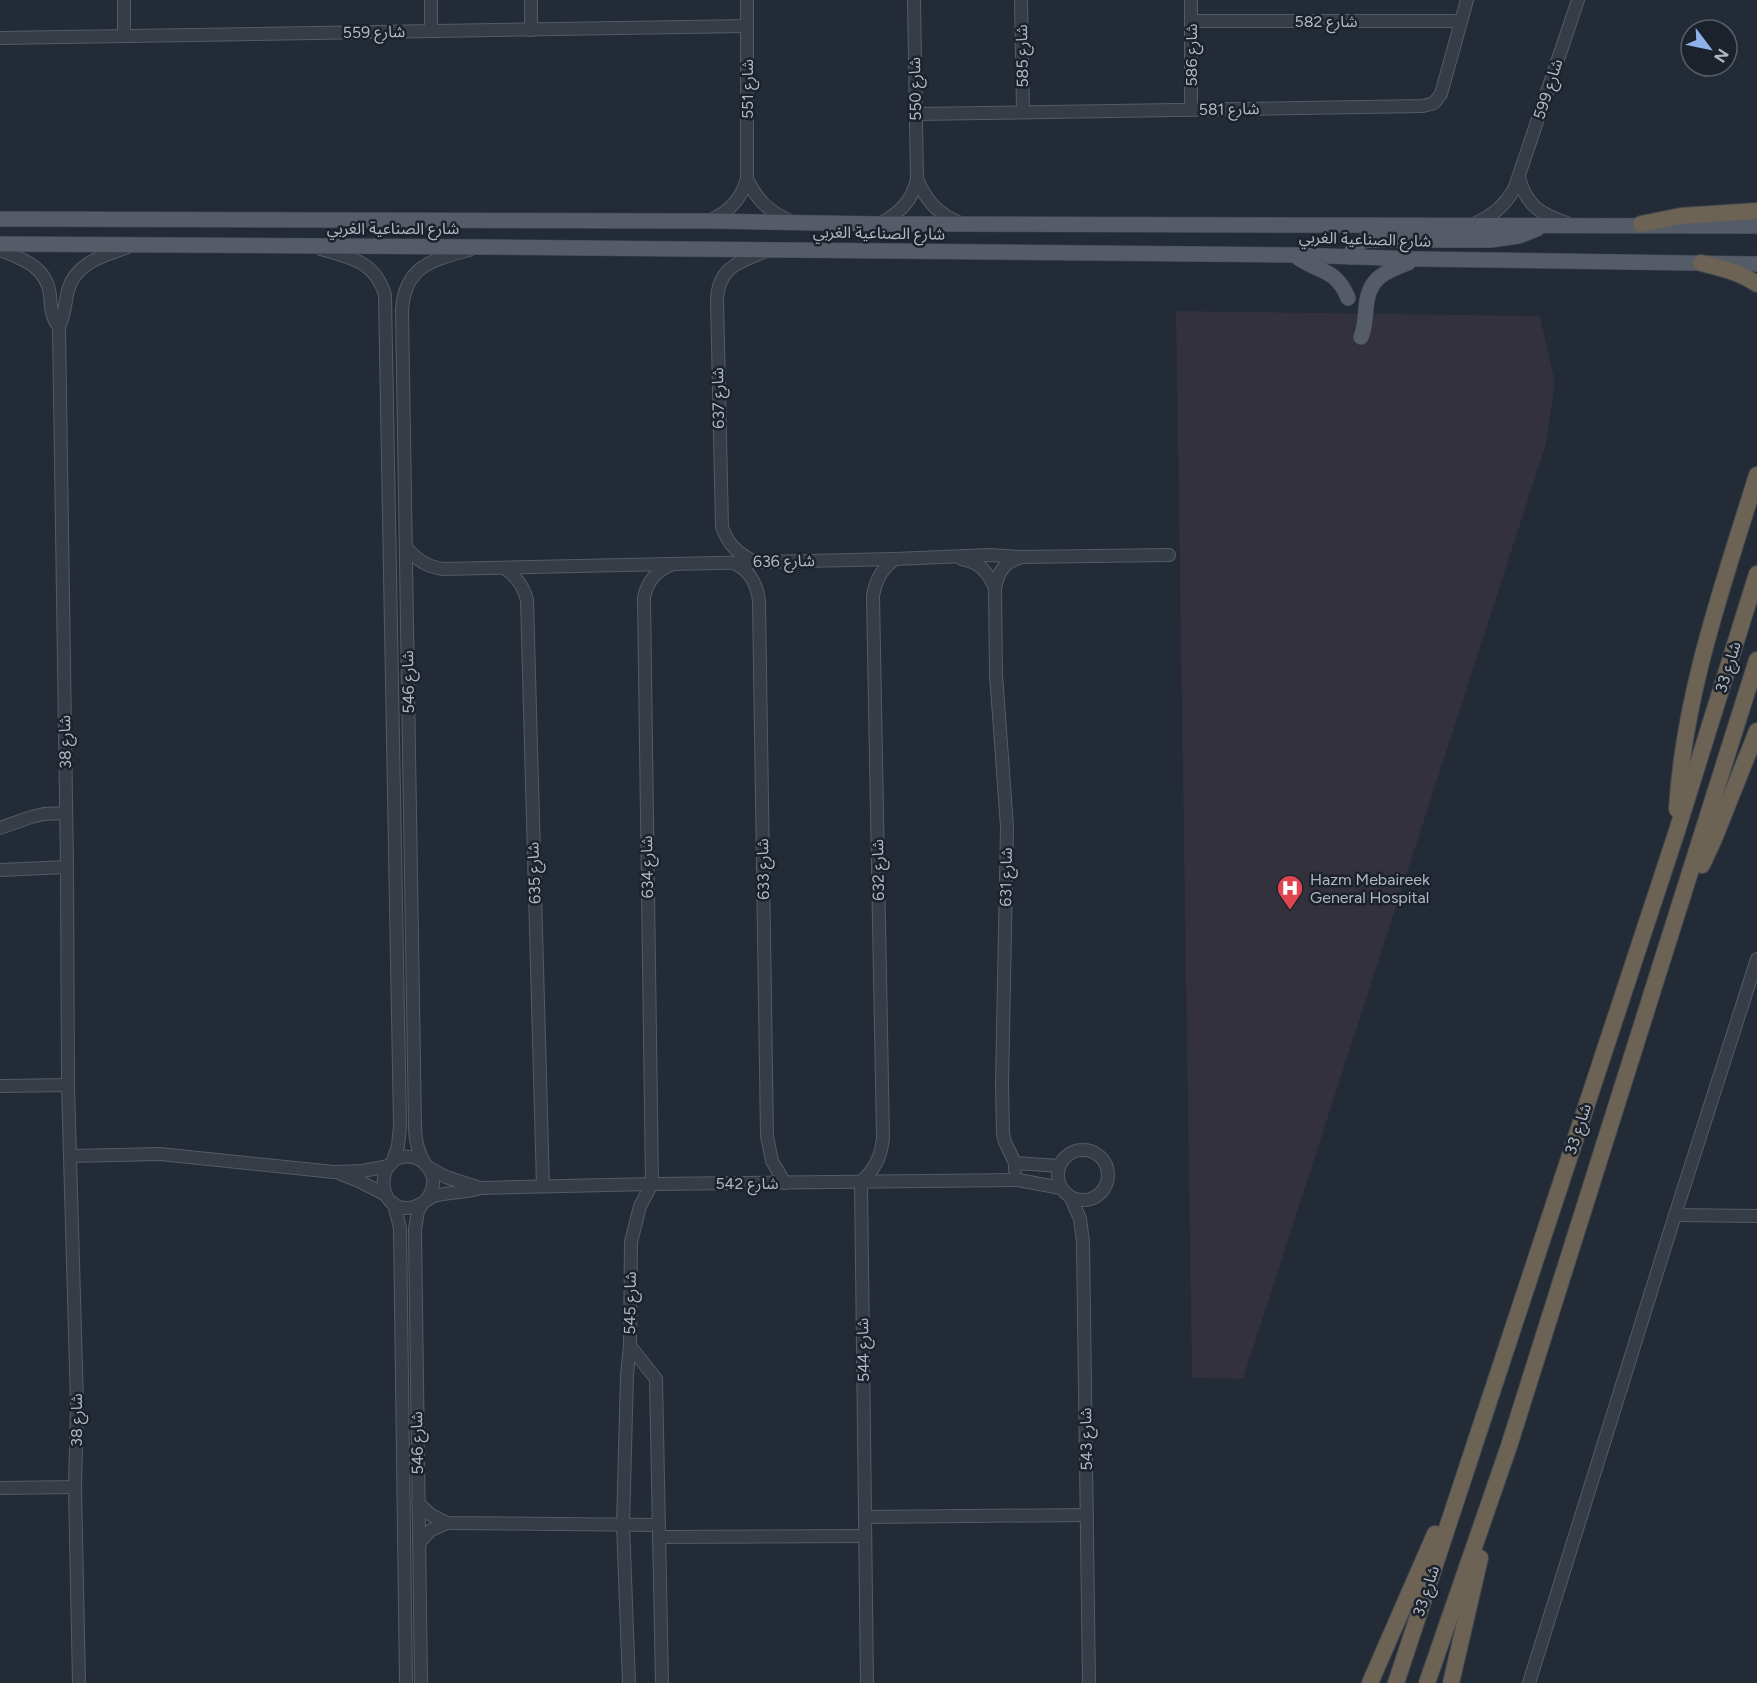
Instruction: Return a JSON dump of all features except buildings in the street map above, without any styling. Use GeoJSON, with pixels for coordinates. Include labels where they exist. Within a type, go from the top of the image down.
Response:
{"type":"FeatureCollection","features":[{"type":"Feature","properties":{"kind":"highway"},"geometry":{"type":"LineString","coordinates":[[1641,224],[1681,216],[1757,211]]}},
{"type":"Feature","properties":{"kind":"highway"},"geometry":{"type":"LineString","coordinates":[[1701,263],[1744,276],[1757,284]]}},
{"type":"Feature","properties":{"kind":"highway"},"geometry":{"type":"LineString","coordinates":[[1676,834],[1683,751],[1696,681],[1757,476]]}},
{"type":"Feature","properties":{"kind":"highway","name":"شارع 33"},"geometry":{"type":"LineString","coordinates":[[1396,1683],[1676,834],[1757,574]]}},
{"type":"Feature","properties":{"kind":"highway","name":"شارع 33"},"geometry":{"type":"LineString","coordinates":[[1427,1683],[1496,1487],[1757,660]]}},
{"type":"Feature","properties":{"kind":"highway"},"geometry":{"type":"LineString","coordinates":[[1682,900],[1711,847],[1757,731]]}},
{"type":"Feature","properties":{"kind":"highway"},"geometry":{"type":"LineString","coordinates":[[1370,1683],[1421,1563],[1464,1473]]}},
{"type":"Feature","properties":{"kind":"highway"},"geometry":{"type":"LineString","coordinates":[[1451,1683],[1496,1487]]}},
{"type":"Feature","properties":{"kind":"main road","name":"شارع الصناعية الغربي"},"geometry":{"type":"LineString","coordinates":[[0,219],[711,221],[880,224],[1757,225]]}},
{"type":"Feature","properties":{"kind":"main road"},"geometry":{"type":"LineString","coordinates":[[1354,225],[1356,253]]}},
{"type":"Feature","properties":{"kind":"main road"},"geometry":{"type":"LineString","coordinates":[[1356,253],[1368,240],[1491,240],[1519,236],[1550,225]]}},
{"type":"Feature","properties":{"kind":"main road","name":"شارع الصناعية الغربي"},"geometry":{"type":"LineString","coordinates":[[0,244],[1295,255],[1356,253],[1416,259],[1757,264]]}},
{"type":"Feature","properties":{"kind":"main road"},"geometry":{"type":"LineString","coordinates":[[1295,255],[1333,276],[1342,286],[1348,298]]}},
{"type":"Feature","properties":{"kind":"main road"},"geometry":{"type":"LineString","coordinates":[[1361,337],[1367,297],[1372,284],[1388,270],[1416,259]]}},
{"type":"Feature","properties":{"kind":"street"},"geometry":{"type":"LineString","coordinates":[[124,0],[124,36]]}},
{"type":"Feature","properties":{"kind":"street"},"geometry":{"type":"LineString","coordinates":[[431,0],[431,31]]}},
{"type":"Feature","properties":{"kind":"street"},"geometry":{"type":"LineString","coordinates":[[531,0],[531,30]]}},
{"type":"Feature","properties":{"kind":"street","name":"شارع 551"},"geometry":{"type":"LineString","coordinates":[[711,221],[721,216],[738,200],[747,179],[747,0]]}},
{"type":"Feature","properties":{"kind":"street","name":"شارع 550"},"geometry":{"type":"LineString","coordinates":[[880,224],[901,211],[909,201],[916,179],[914,0]]}},
{"type":"Feature","properties":{"kind":"street","name":"شارع 585"},"geometry":{"type":"LineString","coordinates":[[1022,0],[1023,112]]}},
{"type":"Feature","properties":{"kind":"street","name":"شارع 586"},"geometry":{"type":"LineString","coordinates":[[1191,0],[1191,110]]}},
{"type":"Feature","properties":{"kind":"street","name":"شارع 581"},"geometry":{"type":"LineString","coordinates":[[916,114],[1423,106],[1434,103],[1441,94],[1467,0]]}},
{"type":"Feature","properties":{"kind":"street","name":"شارع 599"},"geometry":{"type":"LineString","coordinates":[[1470,226],[1499,210],[1511,195],[1578,0]]}},
{"type":"Feature","properties":{"kind":"street","name":"شارع 582"},"geometry":{"type":"LineString","coordinates":[[1191,21],[1461,21]]}},
{"type":"Feature","properties":{"kind":"street","name":"شارع 559"},"geometry":{"type":"LineString","coordinates":[[0,38],[747,26]]}},
{"type":"Feature","properties":{"kind":"street"},"geometry":{"type":"LineString","coordinates":[[1519,177],[1524,195],[1535,208],[1571,225]]}},
{"type":"Feature","properties":{"kind":"street"},"geometry":{"type":"LineString","coordinates":[[747,179],[761,203],[771,212],[796,223]]}},
{"type":"Feature","properties":{"kind":"street"},"geometry":{"type":"LineString","coordinates":[[916,179],[929,203],[950,219],[964,224]]}},
{"type":"Feature","properties":{"kind":"street"},"geometry":{"type":"LineString","coordinates":[[0,211],[19,219]]}},
{"type":"Feature","properties":{"kind":"street","name":"شارع 38"},"geometry":{"type":"LineString","coordinates":[[78,1683],[76,1404],[69,1156],[59,327],[65,314],[70,285],[80,269],[90,262],[131,245]]}},
{"type":"Feature","properties":{"kind":"street","name":"شارع 546"},"geometry":{"type":"LineString","coordinates":[[312,246],[353,258],[364,264],[382,283],[385,295],[400,1126],[398,1146],[390,1164]]}},
{"type":"Feature","properties":{"kind":"street","name":"شارع 546"},"geometry":{"type":"LineString","coordinates":[[427,1166],[417,1147],[415,1127],[403,297],[414,274],[423,266],[434,260],[480,247]]}},
{"type":"Feature","properties":{"kind":"street","name":"شارع 637"},"geometry":{"type":"LineString","coordinates":[[754,562],[733,549],[722,526],[717,299],[718,288],[729,269],[771,249]]}},
{"type":"Feature","properties":{"kind":"street","name":"شارع 38"},"geometry":{"type":"LineString","coordinates":[[0,250],[32,263],[40,271],[50,292],[51,314],[59,327]]}},
{"type":"Feature","properties":{"kind":"street","name":"شارع 636"},"geometry":{"type":"LineString","coordinates":[[406,547],[418,560],[434,568],[958,558],[989,555],[1021,557],[1169,555]]}},
{"type":"Feature","properties":{"kind":"street","name":"شارع 631"},"geometry":{"type":"LineString","coordinates":[[1015,1163],[1003,1134],[1007,827],[996,674],[995,588],[1002,568],[1021,557]]}},
{"type":"Feature","properties":{"kind":"street"},"geometry":{"type":"LineString","coordinates":[[958,558],[970,560],[981,567],[990,576],[995,588]]}},
{"type":"Feature","properties":{"kind":"street","name":"شارع 632"},"geometry":{"type":"LineString","coordinates":[[861,1182],[878,1162],[883,1138],[873,596],[880,575],[895,559]]}},
{"type":"Feature","properties":{"kind":"street","name":"شارع 633"},"geometry":{"type":"LineString","coordinates":[[733,562],[749,573],[758,591],[759,601],[767,1136],[772,1161],[785,1183]]}},
{"type":"Feature","properties":{"kind":"street","name":"شارع 634"},"geometry":{"type":"LineString","coordinates":[[652,1184],[644,597],[651,580],[664,567],[673,564]]}},
{"type":"Feature","properties":{"kind":"street","name":"شارع 635"},"geometry":{"type":"LineString","coordinates":[[504,568],[519,581],[527,600],[543,1186]]}},
{"type":"Feature","properties":{"kind":"street"},"geometry":{"type":"LineString","coordinates":[[0,828],[44,814],[66,813]]}},
{"type":"Feature","properties":{"kind":"street"},"geometry":{"type":"LineString","coordinates":[[0,870],[67,867]]}},
{"type":"Feature","properties":{"kind":"street"},"geometry":{"type":"LineString","coordinates":[[1529,1683],[1757,959]]}},
{"type":"Feature","properties":{"kind":"street"},"geometry":{"type":"LineString","coordinates":[[0,1086],[68,1085]]}},
{"type":"Feature","properties":{"kind":"street"},"geometry":{"type":"LineString","coordinates":[[1085,1150],[1098,1155],[1107,1167],[1107,1182],[1099,1194],[1086,1200],[1071,1198],[1061,1188],[1058,1180],[1059,1166],[1071,1153],[1085,1150]]}},
{"type":"Feature","properties":{"kind":"street"},"geometry":{"type":"LineString","coordinates":[[69,1156],[160,1154],[334,1172],[362,1171],[390,1164],[405,1157],[412,1157],[427,1166],[433,1178],[433,1184],[424,1202],[405,1208],[361,1182],[334,1172]]}},
{"type":"Feature","properties":{"kind":"street"},"geometry":{"type":"LineString","coordinates":[[1015,1180],[1015,1163],[1059,1166]]}},
{"type":"Feature","properties":{"kind":"street"},"geometry":{"type":"LineString","coordinates":[[390,1164],[383,1177],[383,1183],[390,1199]]}},
{"type":"Feature","properties":{"kind":"street","name":"شارع 542"},"geometry":{"type":"LineString","coordinates":[[427,1166],[446,1177],[480,1188]]}},
{"type":"Feature","properties":{"kind":"street","name":"شارع 542"},"geometry":{"type":"LineString","coordinates":[[424,1202],[442,1194],[461,1193],[480,1188],[543,1186],[1015,1180],[1061,1188]]}},
{"type":"Feature","properties":{"kind":"street","name":"شارع 544"},"geometry":{"type":"LineString","coordinates":[[861,1182],[867,1683]]}},
{"type":"Feature","properties":{"kind":"street","name":"شارع 545"},"geometry":{"type":"LineString","coordinates":[[652,1184],[640,1206],[631,1242],[630,1346],[656,1379],[662,1683]]}},
{"type":"Feature","properties":{"kind":"street","name":"شارع 543"},"geometry":{"type":"LineString","coordinates":[[1071,1198],[1080,1219],[1083,1242],[1089,1683]]}},
{"type":"Feature","properties":{"kind":"street","name":"شارع 546"},"geometry":{"type":"LineString","coordinates":[[390,1199],[400,1228],[406,1683]]}},
{"type":"Feature","properties":{"kind":"street","name":"شارع 546"},"geometry":{"type":"LineString","coordinates":[[421,1683],[415,1229],[418,1211],[424,1202]]}},
{"type":"Feature","properties":{"kind":"street"},"geometry":{"type":"LineString","coordinates":[[1675,1215],[1757,1216]]}},
{"type":"Feature","properties":{"kind":"street"},"geometry":{"type":"LineString","coordinates":[[629,1683],[623,1525],[627,1375],[630,1346]]}},
{"type":"Feature","properties":{"kind":"street"},"geometry":{"type":"LineString","coordinates":[[0,1488],[75,1487]]}},
{"type":"Feature","properties":{"kind":"street"},"geometry":{"type":"LineString","coordinates":[[418,1503],[431,1515],[447,1523]]}},
{"type":"Feature","properties":{"kind":"street"},"geometry":{"type":"LineString","coordinates":[[865,1518],[1087,1515]]}},
{"type":"Feature","properties":{"kind":"street"},"geometry":{"type":"LineString","coordinates":[[419,1543],[431,1530],[447,1523],[623,1525],[659,1531],[865,1536]]}},
{"type":"Feature","properties":{"kind":"shaded area","name":"Hazm Mebaireek General Hospital"},"geometry":{"type":"Polygon","coordinates":[[[1176,311],[1540,316],[1555,383],[1546,444],[1243,1379],[1192,1378],[1176,311]]]}},
{"type":"Feature","properties":{"kind":"place","name":"Hazm Mebaireek General Hospital"},"geometry":{"type":"Point","coordinates":[1290,911]}}]}
